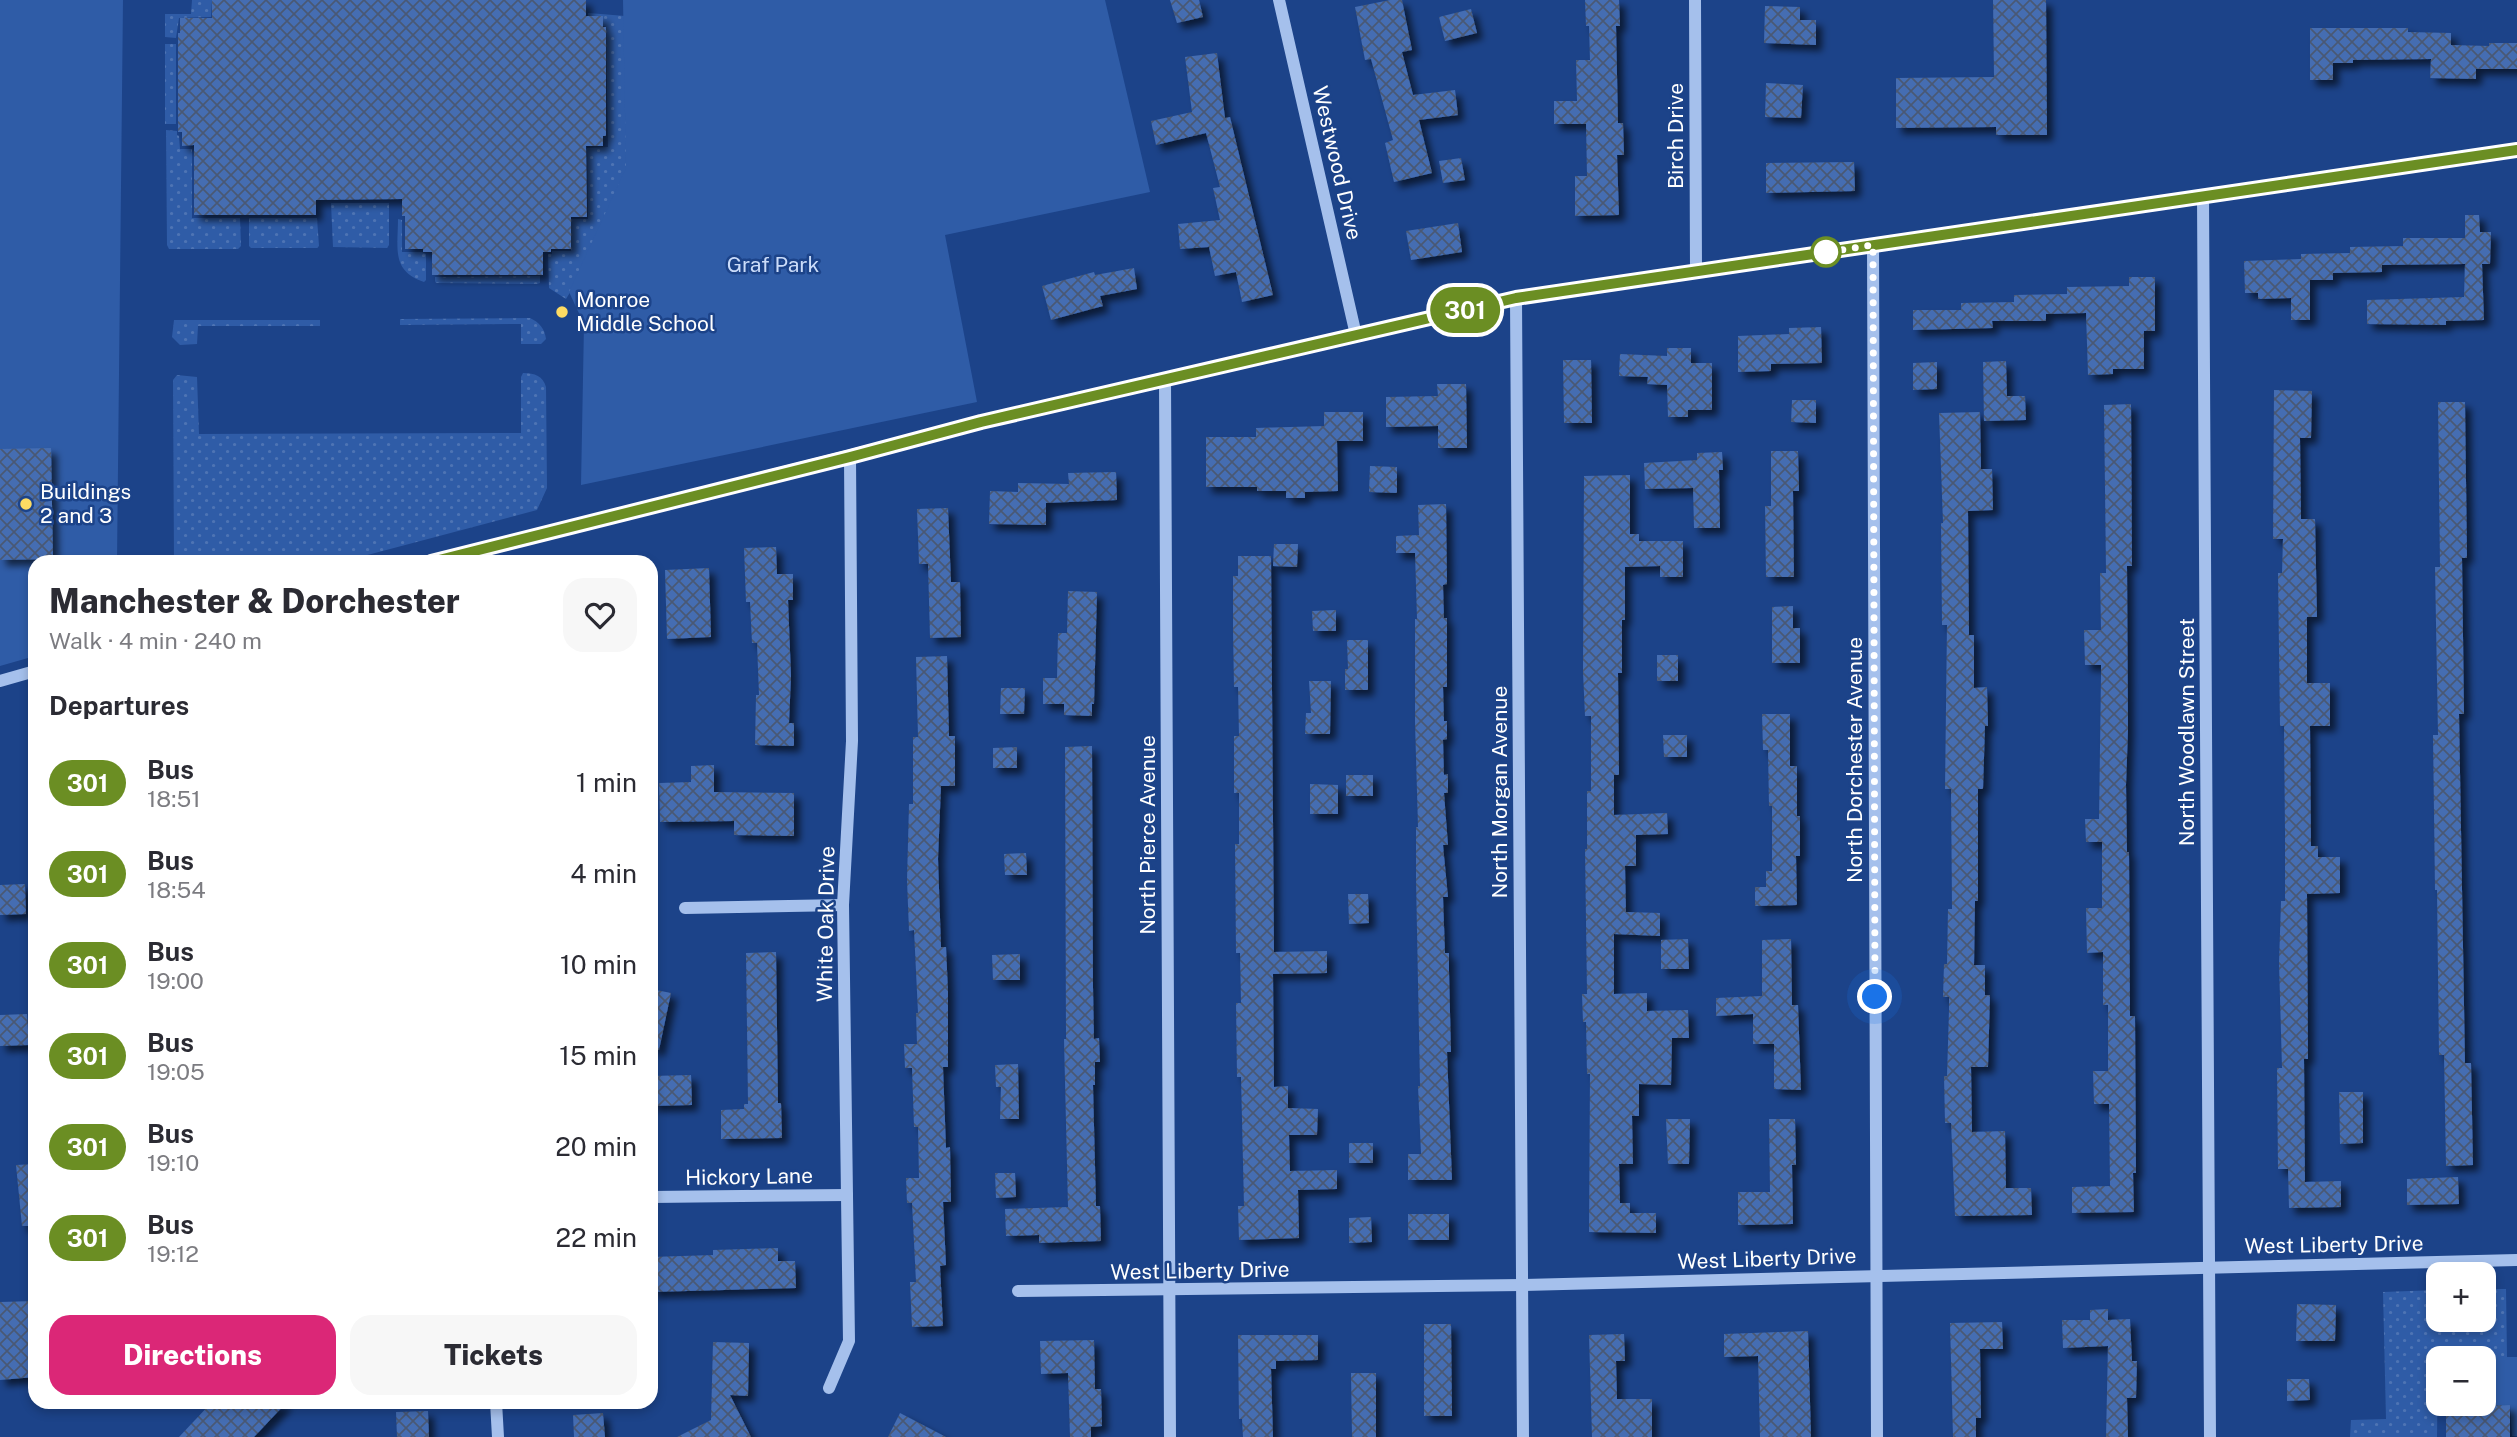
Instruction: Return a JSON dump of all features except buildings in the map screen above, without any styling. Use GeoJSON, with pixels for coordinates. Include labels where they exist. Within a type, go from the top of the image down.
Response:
{"type":"FeatureCollection","features":[{"type":"Feature","properties":{"kind":"street","name":"Westwood Drive"},"geometry":{"type":"LineString","coordinates":[[1279,0],[1356,335]]}},
{"type":"Feature","properties":{"kind":"street","name":"Birch Drive"},"geometry":{"type":"LineString","coordinates":[[1695,0],[1696,272]]}},
{"type":"Feature","properties":{"kind":"street"},"geometry":{"type":"LineString","coordinates":[[459,555],[981,422],[1516,298],[2517,150]]}},
{"type":"Feature","properties":{"kind":"street","name":"North Woodlawn Street"},"geometry":{"type":"LineString","coordinates":[[2203,197],[2210,1437]]}},
{"type":"Feature","properties":{"kind":"street","name":"North Dorchester Avenue"},"geometry":{"type":"LineString","coordinates":[[1873,245],[1877,1437]]}},
{"type":"Feature","properties":{"kind":"street","name":"North Morgan Avenue"},"geometry":{"type":"LineString","coordinates":[[1516,298],[1523,1437]]}},
{"type":"Feature","properties":{"kind":"street","name":"North Pierce Avenue"},"geometry":{"type":"LineString","coordinates":[[1165,378],[1170,1437]]}},
{"type":"Feature","properties":{"kind":"street","name":"White Oak Drive"},"geometry":{"type":"LineString","coordinates":[[829,1388],[849,1340],[843,905],[852,741],[850,457]]}},
{"type":"Feature","properties":{"kind":"street"},"geometry":{"type":"LineString","coordinates":[[0,681],[28,673]]}},
{"type":"Feature","properties":{"kind":"street"},"geometry":{"type":"LineString","coordinates":[[685,908],[843,905]]}},
{"type":"Feature","properties":{"kind":"street","name":"Hickory Lane"},"geometry":{"type":"LineString","coordinates":[[658,1197],[847,1195]]}},
{"type":"Feature","properties":{"kind":"street","name":"West Liberty Drive"},"geometry":{"type":"LineString","coordinates":[[1018,1291],[1522,1285],[2517,1260]]}},
{"type":"Feature","properties":{"kind":"street"},"geometry":{"type":"LineString","coordinates":[[496,1409],[498,1437]]}},
{"type":"Feature","properties":{"kind":"green space"},"geometry":{"type":"Polygon","coordinates":[[[0,0],[123,0],[117,555],[28,555],[28,658],[0,666],[0,0]]]}},
{"type":"Feature","properties":{"kind":"green space"},"geometry":{"type":"Polygon","coordinates":[[[192,0],[212,0],[211,17],[179,18],[176,38],[165,37],[165,14],[191,14],[192,0]]]}},
{"type":"Feature","properties":{"kind":"green space","name":"Graf Park"},"geometry":{"type":"Polygon","coordinates":[[[623,0],[1105,0],[1150,192],[945,235],[977,402],[581,485],[584,324],[569,292],[626,168],[623,0]]]}},
{"type":"Feature","properties":{"kind":"green space"},"geometry":{"type":"Polygon","coordinates":[[[588,13],[650,18],[647,124],[586,266],[566,299],[549,288],[548,254],[552,254],[552,251],[571,251],[571,219],[588,219],[587,148],[608,147],[606,27],[603,26],[603,16],[588,16],[588,13]]]}},
{"type":"Feature","properties":{"kind":"green space"},"geometry":{"type":"Polygon","coordinates":[[[165,44],[176,44],[176,124],[165,124],[165,44]]]}},
{"type":"Feature","properties":{"kind":"green space"},"geometry":{"type":"Polygon","coordinates":[[[166,130],[177,131],[180,149],[192,149],[192,218],[240,218],[241,246],[238,249],[169,249],[166,130]]]}},
{"type":"Feature","properties":{"kind":"green space"},"geometry":{"type":"Polygon","coordinates":[[[331,203],[389,203],[387,248],[333,247],[331,203]]]}},
{"type":"Feature","properties":{"kind":"green space"},"geometry":{"type":"Polygon","coordinates":[[[249,218],[317,218],[319,246],[251,248],[249,218]]]}},
{"type":"Feature","properties":{"kind":"green space"},"geometry":{"type":"Polygon","coordinates":[[[398,219],[402,220],[402,252],[426,254],[424,282],[406,272],[401,265],[398,219]]]}},
{"type":"Feature","properties":{"kind":"green space"},"geometry":{"type":"Polygon","coordinates":[[[540,276],[540,283],[537,284],[435,281],[435,277],[540,276]]]}},
{"type":"Feature","properties":{"kind":"green space"},"geometry":{"type":"Polygon","coordinates":[[[530,318],[539,324],[544,332],[546,339],[541,344],[521,344],[521,324],[400,325],[400,319],[530,318]]]}},
{"type":"Feature","properties":{"kind":"green space"},"geometry":{"type":"Polygon","coordinates":[[[174,320],[320,320],[320,326],[198,326],[197,344],[180,345],[172,337],[174,320]]]}},
{"type":"Feature","properties":{"kind":"green space"},"geometry":{"type":"Polygon","coordinates":[[[523,373],[538,376],[546,387],[547,488],[537,510],[367,555],[174,555],[173,380],[177,375],[197,377],[199,434],[521,433],[523,373]]]}},
{"type":"Feature","properties":{"kind":"green space"},"geometry":{"type":"Polygon","coordinates":[[[2496,1289],[2506,1289],[2507,1357],[2496,1357],[2496,1346],[2426,1346],[2426,1416],[2437,1416],[2437,1437],[2350,1437],[2351,1420],[2386,1419],[2383,1292],[2426,1290],[2426,1332],[2496,1332],[2496,1289]]]}},
{"type":"Feature","properties":{"kind":"green space"},"geometry":{"type":"Polygon","coordinates":[[[2496,1357],[2517,1357],[2517,1436],[2512,1436],[2510,1405],[2496,1406],[2496,1357]]]}},
{"type":"Feature","properties":{"kind":"bus line","name":"301"},"geometry":{"type":"LineString","coordinates":[[458,555],[981,422],[1516,298],[2517,150]]}},
{"type":"Feature","properties":{"kind":"place","name":"Monroe Middle School"},"geometry":{"type":"Point","coordinates":[562,312]}},
{"type":"Feature","properties":{"kind":"place","name":"Buildings 2 and 3"},"geometry":{"type":"Point","coordinates":[26,504]}},
{"type":"Feature","properties":{"kind":"route"},"geometry":{"type":"LineString","coordinates":[[1826,252],[1822,253],[1873,245],[1875,997]]}}]}
